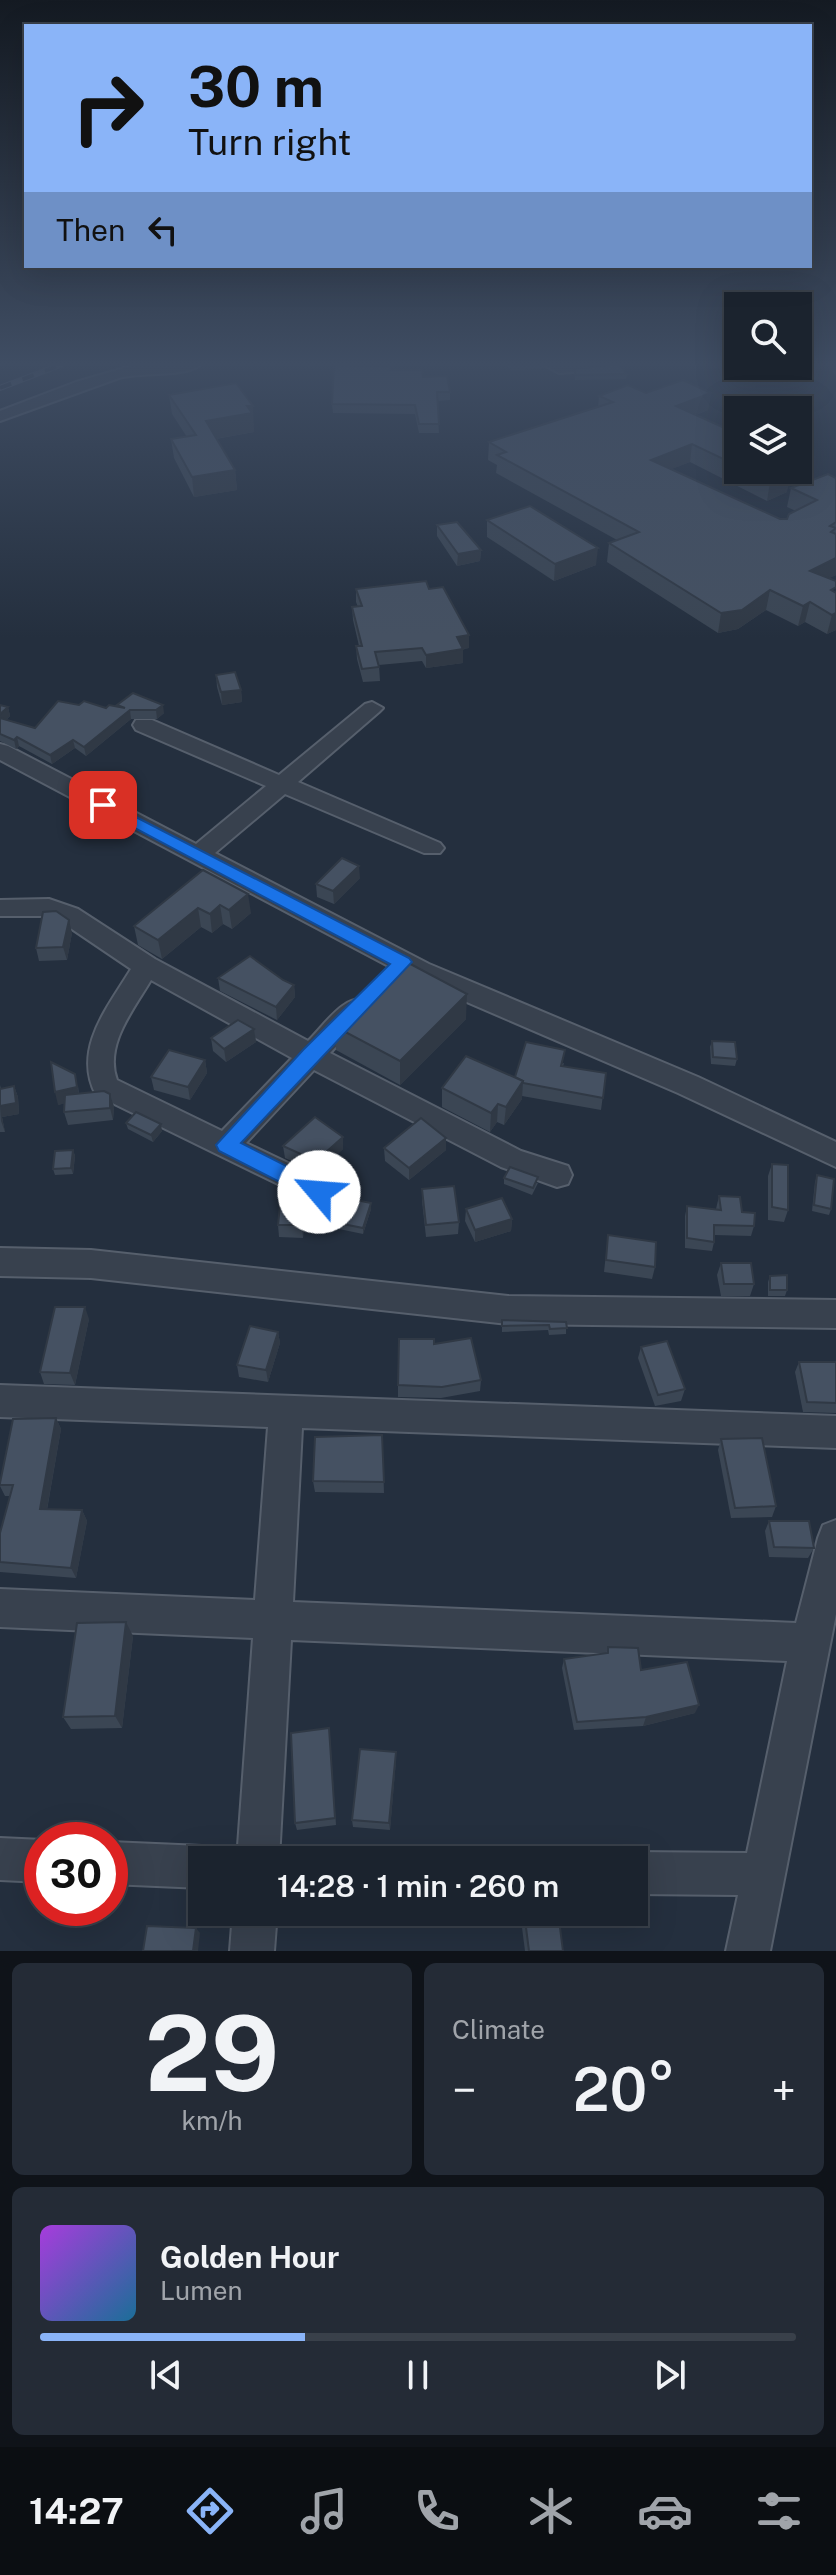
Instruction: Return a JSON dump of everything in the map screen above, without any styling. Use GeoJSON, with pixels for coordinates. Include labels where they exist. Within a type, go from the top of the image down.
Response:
{"type":"FeatureCollection","features":[{"type":"Feature","properties":{"kind":"street"},"geometry":{"type":"LineString","coordinates":[[198,855],[372,708]]}},
{"type":"Feature","properties":{"kind":"street"},"geometry":{"type":"LineString","coordinates":[[144,725],[432,848]]}},
{"type":"Feature","properties":{"kind":"street"},"geometry":{"type":"LineString","coordinates":[[0,751],[403,962],[688,1085],[836,1155]]}},
{"type":"Feature","properties":{"kind":"street"},"geometry":{"type":"LineString","coordinates":[[0,908],[49,907],[69,915],[146,966],[309,1055],[511,1159],[557,1175]]}},
{"type":"Feature","properties":{"kind":"street"},"geometry":{"type":"LineString","coordinates":[[226,1145],[309,1055],[403,962]]}},
{"type":"Feature","properties":{"kind":"street"},"geometry":{"type":"LineString","coordinates":[[146,966],[101,1050],[100,1077],[106,1087],[319,1192]]}},
{"type":"Feature","properties":{"kind":"street"},"geometry":{"type":"LineString","coordinates":[[0,1262],[91,1264],[508,1310],[836,1314]]}},
{"type":"Feature","properties":{"kind":"street"},"geometry":{"type":"LineString","coordinates":[[0,1401],[836,1432]]}},
{"type":"Feature","properties":{"kind":"street"},"geometry":{"type":"LineString","coordinates":[[259,1846],[286,1411]]}},
{"type":"Feature","properties":{"kind":"street"},"geometry":{"type":"LineString","coordinates":[[748,1951],[810,1643],[829,1593],[836,1538]]}},
{"type":"Feature","properties":{"kind":"street"},"geometry":{"type":"LineString","coordinates":[[0,1608],[810,1643]]}},
{"type":"Feature","properties":{"kind":"street"},"geometry":{"type":"LineString","coordinates":[[0,1859],[24,1860]]}},
{"type":"Feature","properties":{"kind":"street"},"geometry":{"type":"LineString","coordinates":[[128,1864],[188,1866]]}},
{"type":"Feature","properties":{"kind":"street"},"geometry":{"type":"LineString","coordinates":[[648,1873],[762,1874]]}},
{"type":"Feature","properties":{"kind":"street"},"geometry":{"type":"LineString","coordinates":[[252,1951],[254,1926]]}},
{"type":"Feature","properties":{"kind":"building"},"geometry":{"type":"Polygon","coordinates":[[[180,456],[227,456],[235,470],[192,477],[180,456]]]}},
{"type":"Feature","properties":{"kind":"building"},"geometry":{"type":"Polygon","coordinates":[[[499,456],[661,456],[651,460],[780,519],[787,519],[789,514],[817,500],[791,488],[812,484],[812,480],[828,474],[836,478],[836,522],[830,526],[836,528],[831,532],[836,534],[836,558],[810,571],[836,581],[836,587],[831,590],[836,593],[836,613],[832,615],[810,602],[803,606],[770,590],[742,610],[721,613],[609,543],[639,532],[499,456]]]}},
{"type":"Feature","properties":{"kind":"building"},"geometry":{"type":"Polygon","coordinates":[[[530,506],[598,548],[555,564],[487,520],[530,506]]]}},
{"type":"Feature","properties":{"kind":"building"},"geometry":{"type":"Polygon","coordinates":[[[457,522],[481,550],[458,554],[437,525],[457,522]]]}},
{"type":"Feature","properties":{"kind":"building"},"geometry":{"type":"Polygon","coordinates":[[[426,581],[429,589],[443,587],[469,635],[457,637],[463,649],[426,655],[422,648],[375,652],[379,667],[362,669],[356,646],[362,646],[352,607],[362,606],[356,589],[426,581]]]}},
{"type":"Feature","properties":{"kind":"building"},"geometry":{"type":"Polygon","coordinates":[[[235,672],[241,690],[221,692],[216,675],[235,672]]]}},
{"type":"Feature","properties":{"kind":"building"},"geometry":{"type":"Polygon","coordinates":[[[133,693],[163,705],[156,710],[130,710],[84,747],[73,740],[50,755],[17,737],[14,740],[0,734],[0,718],[35,728],[58,701],[79,705],[84,701],[106,708],[109,705],[125,708],[117,705],[133,693]]]}},
{"type":"Feature","properties":{"kind":"building"},"geometry":{"type":"Polygon","coordinates":[[[342,858],[359,866],[333,891],[316,884],[342,858]]]}},
{"type":"Feature","properties":{"kind":"building"},"geometry":{"type":"Polygon","coordinates":[[[203,870],[248,894],[229,910],[220,905],[210,914],[198,908],[158,940],[134,926],[203,870]]]}},
{"type":"Feature","properties":{"kind":"building"},"geometry":{"type":"Polygon","coordinates":[[[56,911],[69,920],[63,947],[36,948],[43,912],[56,911]]]}},
{"type":"Feature","properties":{"kind":"building"},"geometry":{"type":"Polygon","coordinates":[[[250,956],[294,985],[276,1007],[218,978],[250,956]]]}},
{"type":"Feature","properties":{"kind":"building"},"geometry":{"type":"Polygon","coordinates":[[[401,959],[467,994],[400,1061],[334,1026],[401,959]]]}},
{"type":"Feature","properties":{"kind":"building"},"geometry":{"type":"Polygon","coordinates":[[[238,1020],[254,1029],[224,1049],[211,1038],[238,1020]]]}},
{"type":"Feature","properties":{"kind":"building"},"geometry":{"type":"Polygon","coordinates":[[[712,1041],[735,1042],[737,1059],[713,1057],[712,1041]]]}},
{"type":"Feature","properties":{"kind":"building"},"geometry":{"type":"Polygon","coordinates":[[[526,1042],[565,1050],[561,1066],[606,1073],[603,1098],[523,1083],[515,1077],[526,1042]]]}},
{"type":"Feature","properties":{"kind":"building"},"geometry":{"type":"Polygon","coordinates":[[[169,1050],[205,1060],[188,1087],[151,1077],[169,1050]]]}},
{"type":"Feature","properties":{"kind":"building"},"geometry":{"type":"Polygon","coordinates":[[[466,1056],[523,1081],[506,1107],[498,1104],[491,1113],[442,1088],[466,1056]]]}},
{"type":"Feature","properties":{"kind":"building"},"geometry":{"type":"Polygon","coordinates":[[[51,1062],[75,1074],[77,1087],[55,1092],[51,1062]]]}},
{"type":"Feature","properties":{"kind":"building"},"geometry":{"type":"Polygon","coordinates":[[[14,1086],[16,1103],[0,1106],[0,1089],[14,1086]]]}},
{"type":"Feature","properties":{"kind":"building"},"geometry":{"type":"Polygon","coordinates":[[[104,1091],[110,1094],[110,1108],[64,1112],[65,1095],[104,1091]]]}},
{"type":"Feature","properties":{"kind":"building"},"geometry":{"type":"Polygon","coordinates":[[[136,1112],[161,1124],[151,1135],[126,1123],[136,1112]]]}},
{"type":"Feature","properties":{"kind":"building"},"geometry":{"type":"Polygon","coordinates":[[[315,1117],[343,1137],[316,1161],[283,1146],[315,1117]]]}},
{"type":"Feature","properties":{"kind":"building"},"geometry":{"type":"Polygon","coordinates":[[[421,1118],[446,1138],[409,1168],[384,1148],[421,1118]]]}},
{"type":"Feature","properties":{"kind":"building"},"geometry":{"type":"Polygon","coordinates":[[[73,1150],[71,1168],[53,1169],[55,1151],[73,1150]]]}},
{"type":"Feature","properties":{"kind":"building"},"geometry":{"type":"Polygon","coordinates":[[[772,1164],[788,1165],[788,1210],[772,1207],[772,1164]]]}},
{"type":"Feature","properties":{"kind":"building"},"geometry":{"type":"Polygon","coordinates":[[[510,1167],[538,1177],[533,1188],[504,1178],[510,1167]]]}},
{"type":"Feature","properties":{"kind":"building"},"geometry":{"type":"Polygon","coordinates":[[[817,1175],[834,1179],[831,1209],[814,1205],[817,1175]]]}},
{"type":"Feature","properties":{"kind":"building"},"geometry":{"type":"Polygon","coordinates":[[[282,1185],[305,1189],[302,1225],[278,1225],[282,1185]]]}},
{"type":"Feature","properties":{"kind":"building"},"geometry":{"type":"Polygon","coordinates":[[[454,1186],[459,1222],[426,1225],[422,1189],[454,1186]]]}},
{"type":"Feature","properties":{"kind":"building"},"geometry":{"type":"Polygon","coordinates":[[[719,1196],[740,1197],[742,1212],[755,1213],[754,1226],[714,1225],[714,1242],[687,1238],[687,1206],[721,1210],[719,1196]]]}},
{"type":"Feature","properties":{"kind":"building"},"geometry":{"type":"Polygon","coordinates":[[[346,1198],[371,1203],[363,1228],[338,1223],[346,1198]]]}},
{"type":"Feature","properties":{"kind":"building"},"geometry":{"type":"Polygon","coordinates":[[[502,1198],[512,1219],[475,1230],[466,1209],[502,1198]]]}},
{"type":"Feature","properties":{"kind":"building"},"geometry":{"type":"Polygon","coordinates":[[[608,1235],[656,1242],[655,1267],[606,1260],[608,1235]]]}},
{"type":"Feature","properties":{"kind":"building"},"geometry":{"type":"Polygon","coordinates":[[[721,1263],[751,1263],[754,1284],[724,1284],[721,1263]]]}},
{"type":"Feature","properties":{"kind":"building"},"geometry":{"type":"Polygon","coordinates":[[[787,1275],[787,1290],[770,1290],[770,1276],[787,1275]]]}},
{"type":"Feature","properties":{"kind":"building"},"geometry":{"type":"Polygon","coordinates":[[[55,1307],[85,1307],[70,1373],[40,1372],[55,1307]]]}},
{"type":"Feature","properties":{"kind":"building"},"geometry":{"type":"Polygon","coordinates":[[[502,1320],[566,1322],[567,1328],[550,1329],[549,1325],[502,1326],[502,1320]]]}},
{"type":"Feature","properties":{"kind":"building"},"geometry":{"type":"Polygon","coordinates":[[[250,1326],[278,1332],[266,1370],[237,1365],[250,1326]]]}},
{"type":"Feature","properties":{"kind":"building"},"geometry":{"type":"Polygon","coordinates":[[[471,1338],[481,1380],[442,1387],[398,1385],[399,1339],[434,1339],[434,1344],[471,1338]]]}},
{"type":"Feature","properties":{"kind":"building"},"geometry":{"type":"Polygon","coordinates":[[[667,1341],[685,1389],[658,1395],[641,1347],[667,1341]]]}},
{"type":"Feature","properties":{"kind":"building"},"geometry":{"type":"Polygon","coordinates":[[[799,1362],[836,1362],[836,1403],[807,1402],[799,1362]]]}},
{"type":"Feature","properties":{"kind":"building"},"geometry":{"type":"Polygon","coordinates":[[[56,1418],[40,1509],[82,1510],[71,1568],[0,1562],[0,1533],[13,1485],[0,1483],[13,1419],[56,1418]]]}},
{"type":"Feature","properties":{"kind":"building"},"geometry":{"type":"Polygon","coordinates":[[[382,1435],[384,1482],[313,1481],[315,1437],[382,1435]]]}},
{"type":"Feature","properties":{"kind":"building"},"geometry":{"type":"Polygon","coordinates":[[[762,1438],[776,1506],[735,1508],[721,1439],[762,1438]]]}},
{"type":"Feature","properties":{"kind":"building"},"geometry":{"type":"Polygon","coordinates":[[[769,1521],[809,1521],[814,1548],[774,1547],[769,1521]]]}},
{"type":"Feature","properties":{"kind":"building"},"geometry":{"type":"Polygon","coordinates":[[[126,1622],[115,1716],[63,1717],[77,1623],[126,1622]]]}},
{"type":"Feature","properties":{"kind":"building"},"geometry":{"type":"Polygon","coordinates":[[[608,1647],[638,1648],[641,1670],[687,1662],[699,1705],[646,1717],[577,1722],[564,1659],[608,1653],[608,1647]]]}},
{"type":"Feature","properties":{"kind":"building"},"geometry":{"type":"Polygon","coordinates":[[[329,1728],[335,1818],[295,1823],[291,1733],[329,1728]]]}},
{"type":"Feature","properties":{"kind":"building"},"geometry":{"type":"Polygon","coordinates":[[[360,1749],[396,1752],[389,1823],[352,1820],[360,1749]]]}},
{"type":"Feature","properties":{"kind":"building"},"geometry":{"type":"Polygon","coordinates":[[[147,1926],[196,1928],[193,1951],[143,1951],[147,1926]]]}},
{"type":"Feature","properties":{"kind":"building"},"geometry":{"type":"Polygon","coordinates":[[[526,1926],[560,1926],[563,1951],[529,1951],[526,1926]]]}},
{"type":"Feature","properties":{"kind":"route"},"geometry":{"type":"LineString","coordinates":[[103,805],[403,962],[309,1055],[226,1145],[319,1192]]}}]}
